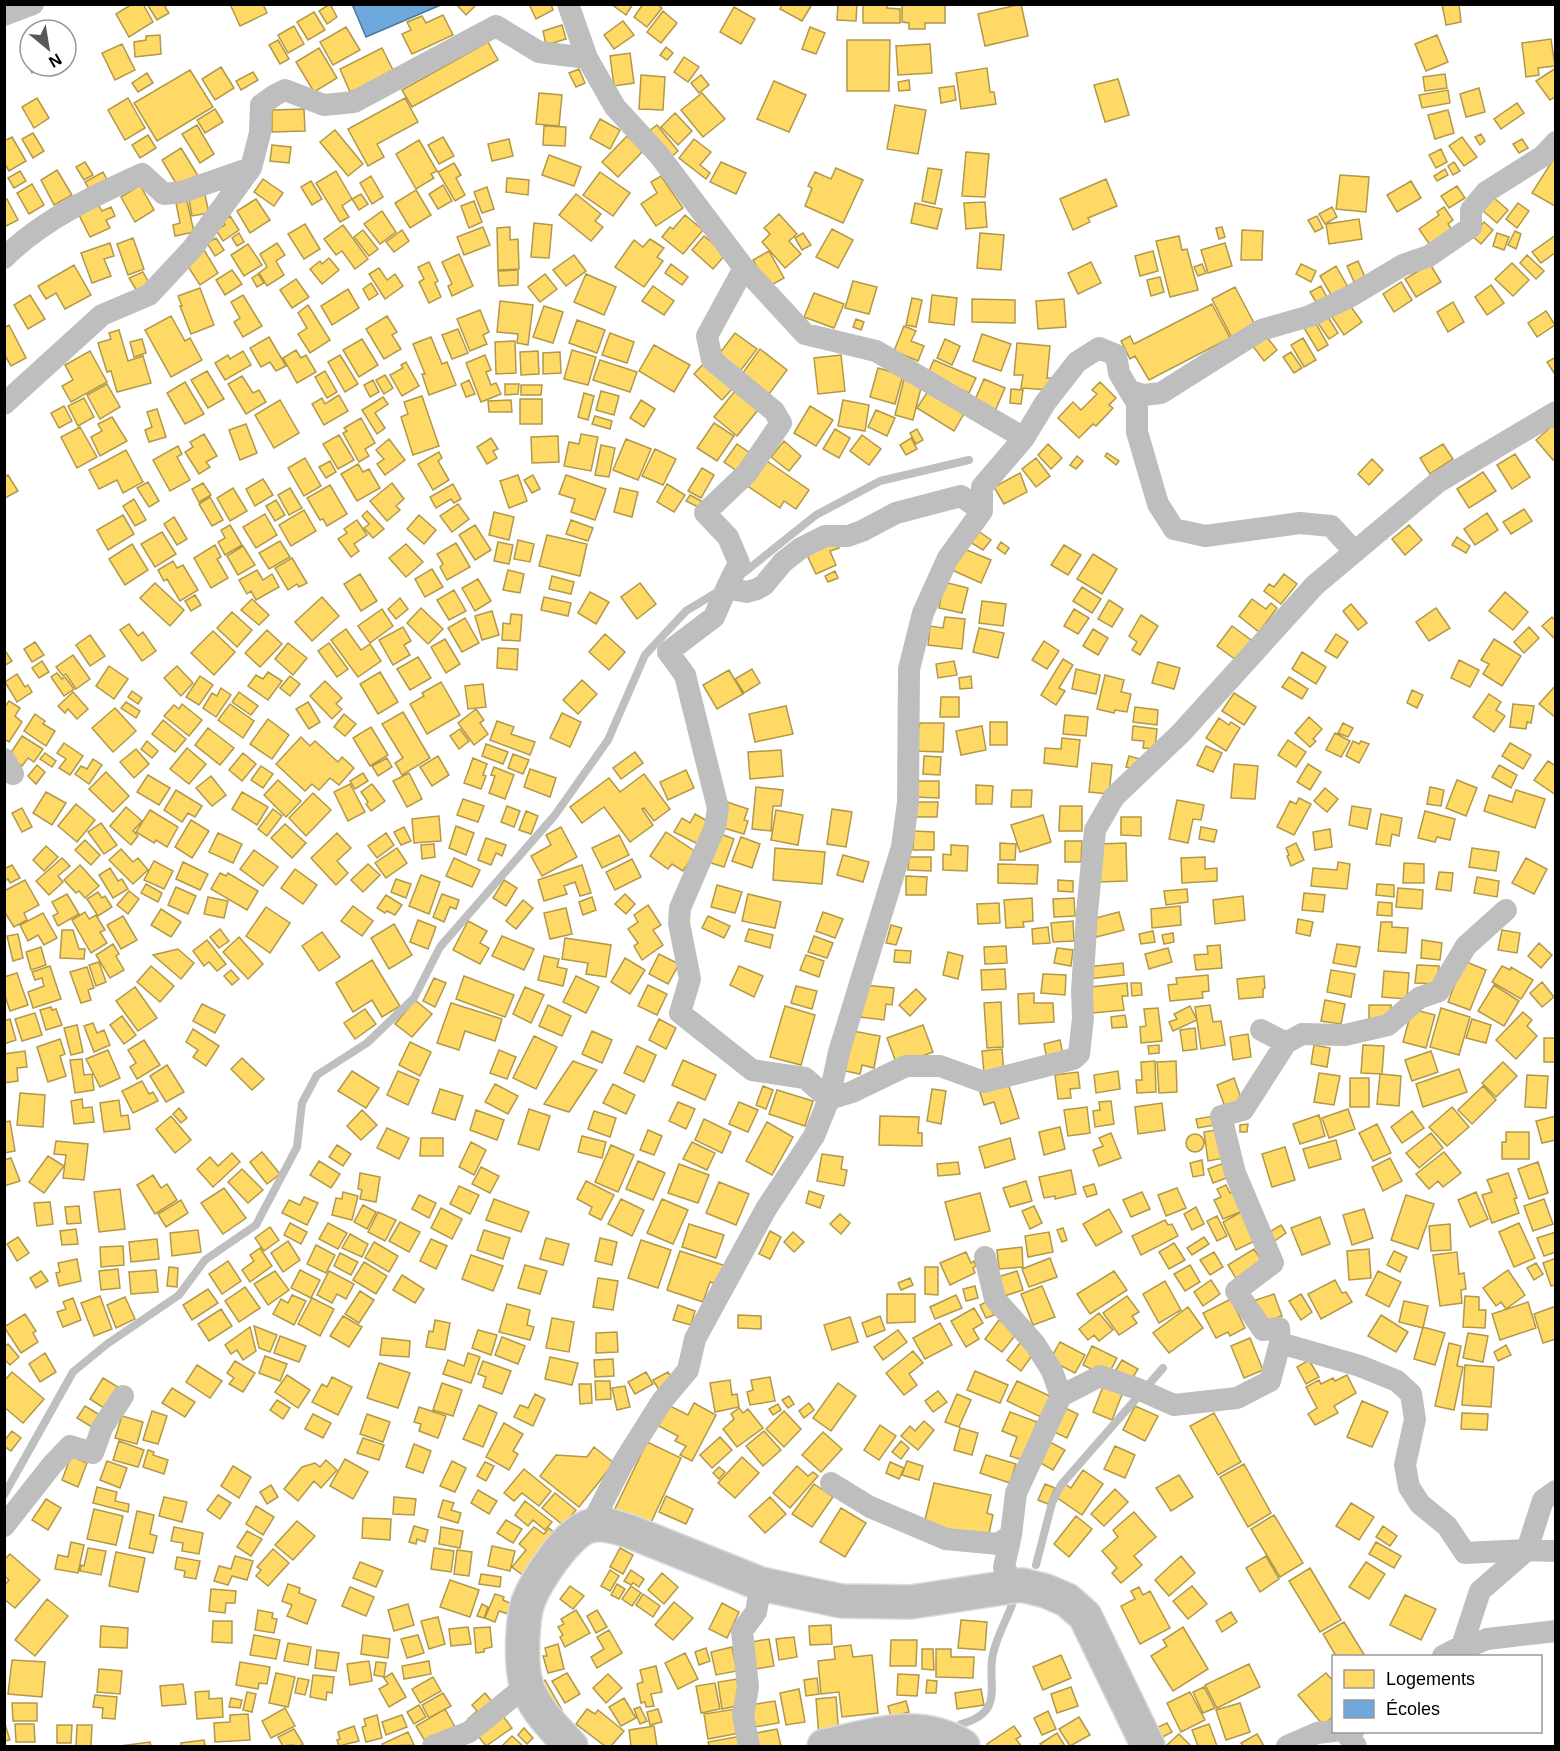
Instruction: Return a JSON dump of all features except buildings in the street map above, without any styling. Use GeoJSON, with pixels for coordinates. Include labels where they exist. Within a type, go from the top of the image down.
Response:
{"type":"FeatureCollection","features":[{"type":"Feature","properties":{"kind":"highway"},"geometry":{"type":"LineString","coordinates":[[571,1746],[543,1716],[527,1685],[523,1645],[528,1602],[552,1560],[567,1541],[591,1525],[610,1526],[631,1532],[761,1584],[841,1601],[911,1602],[1022,1585],[1046,1591],[1067,1600],[1085,1616],[1148,1746]]}},
{"type":"Feature","properties":{"kind":"highway"},"geometry":{"type":"LineString","coordinates":[[824,1746],[896,1731],[920,1730],[951,1739],[963,1746]]}},
{"type":"Feature","properties":{"kind":"street"},"geometry":{"type":"LineString","coordinates":[[4,15],[33,4]]}},
{"type":"Feature","properties":{"kind":"street"},"geometry":{"type":"LineString","coordinates":[[568,4],[587,58],[615,107],[659,155],[744,268],[805,334],[876,351],[1024,438]]}},
{"type":"Feature","properties":{"kind":"street"},"geometry":{"type":"LineString","coordinates":[[4,404],[102,315],[149,295],[192,249],[251,168],[260,134],[261,105],[275,95],[285,90],[324,105],[354,102],[496,26],[539,52],[587,58]]}},
{"type":"Feature","properties":{"kind":"street"},"geometry":{"type":"LineString","coordinates":[[1129,390],[1143,395],[1161,393],[1261,330],[1310,316],[1351,296],[1403,265],[1429,256],[1472,227],[1471,210],[1486,192],[1543,156],[1556,142]]}},
{"type":"Feature","properties":{"kind":"street"},"geometry":{"type":"LineString","coordinates":[[4,258],[24,239],[93,196],[142,174],[164,194],[182,192],[251,168]]}},
{"type":"Feature","properties":{"kind":"street"},"geometry":{"type":"LineString","coordinates":[[744,268],[707,336],[710,352],[712,360],[774,411],[781,423],[747,473],[705,513],[728,537],[739,563],[714,617],[668,652],[685,675],[718,807],[715,827],[680,909],[679,923],[690,979],[680,1013],[752,1070],[805,1078],[829,1099]]}},
{"type":"Feature","properties":{"kind":"street"},"geometry":{"type":"LineString","coordinates":[[591,1525],[623,1463],[662,1401],[688,1370],[695,1339],[766,1209],[814,1136],[829,1099],[839,1052],[903,847],[908,802],[909,669],[923,613],[948,558],[982,511],[981,487],[1024,438],[1045,403],[1077,362],[1099,348],[1116,355],[1119,373],[1137,403],[1137,432],[1158,504],[1174,529],[1205,536],[1300,523],[1331,526],[1354,551]]}},
{"type":"Feature","properties":{"kind":"street"},"geometry":{"type":"LineString","coordinates":[[829,1099],[852,1092],[906,1066],[940,1066],[984,1082],[1073,1059],[1080,1054],[1089,889],[1095,830],[1113,797],[1181,733],[1315,585],[1354,551],[1438,482],[1556,412]]}},
{"type":"Feature","properties":{"kind":"street"},"geometry":{"type":"LineString","coordinates":[[728,585],[736,590],[747,592],[757,589],[764,585],[783,562],[801,548],[825,536],[848,536],[862,531],[896,513],[961,496],[982,511]]}},
{"type":"Feature","properties":{"kind":"street"},"geometry":{"type":"LineString","coordinates":[[1022,1585],[1011,1579],[1004,1566],[1016,1493],[1061,1396],[1100,1376],[1174,1405],[1237,1398],[1270,1381],[1280,1343],[1279,1328],[1263,1330],[1236,1291],[1273,1263],[1235,1173],[1221,1116],[1243,1110],[1286,1043],[1302,1034],[1346,1035],[1388,1025],[1419,998],[1440,991],[1466,946],[1506,910]]}},
{"type":"Feature","properties":{"kind":"street"},"geometry":{"type":"LineString","coordinates":[[1261,1030],[1286,1043]]}},
{"type":"Feature","properties":{"kind":"street"},"geometry":{"type":"LineString","coordinates":[[985,1257],[995,1299],[1035,1344],[1052,1371],[1061,1396]]}},
{"type":"Feature","properties":{"kind":"street"},"geometry":{"type":"LineString","coordinates":[[1280,1343],[1360,1366],[1397,1382],[1411,1394],[1415,1419],[1405,1465],[1409,1487],[1420,1504],[1447,1526],[1465,1553],[1556,1551]]}},
{"type":"Feature","properties":{"kind":"street"},"geometry":{"type":"LineString","coordinates":[[4,1526],[70,1446],[93,1453],[102,1428],[123,1396]]}},
{"type":"Feature","properties":{"kind":"street"},"geometry":{"type":"LineString","coordinates":[[831,1483],[870,1507],[946,1539],[998,1544],[1011,1534]]}},
{"type":"Feature","properties":{"kind":"street"},"geometry":{"type":"LineString","coordinates":[[1446,1655],[1462,1646],[1480,1591],[1527,1550],[1543,1500],[1556,1491]]}},
{"type":"Feature","properties":{"kind":"street"},"geometry":{"type":"LineString","coordinates":[[749,1746],[742,1715],[748,1687],[742,1631],[756,1612],[761,1584]]}},
{"type":"Feature","properties":{"kind":"street"},"geometry":{"type":"LineString","coordinates":[[1447,1655],[1487,1639],[1556,1631]]}},
{"type":"Feature","properties":{"kind":"street"},"geometry":{"type":"LineString","coordinates":[[433,1746],[469,1732],[527,1685]]}},
{"type":"Feature","properties":{"kind":"street"},"geometry":{"type":"LineString","coordinates":[[1287,1746],[1317,1733],[1346,1735]]}},
{"type":"Feature","properties":{"kind":"waterway"},"geometry":{"type":"LineString","coordinates":[[741,575],[816,515],[880,481],[969,460]]}},
{"type":"Feature","properties":{"kind":"waterway"},"geometry":{"type":"LineString","coordinates":[[4,1495],[73,1372],[107,1344],[179,1295],[205,1260],[256,1225],[297,1147],[302,1103],[317,1075],[367,1043],[414,998],[440,947],[555,815],[608,740],[645,655],[686,611],[719,591]]}},
{"type":"Feature","properties":{"kind":"waterway"},"geometry":{"type":"LineString","coordinates":[[1036,1565],[1052,1503],[1061,1485],[1163,1368]]}},
{"type":"Feature","properties":{"kind":"waterway"},"geometry":{"type":"LineString","coordinates":[[961,1724],[976,1718],[985,1711],[990,1703],[994,1650],[1012,1605]]}}]}
